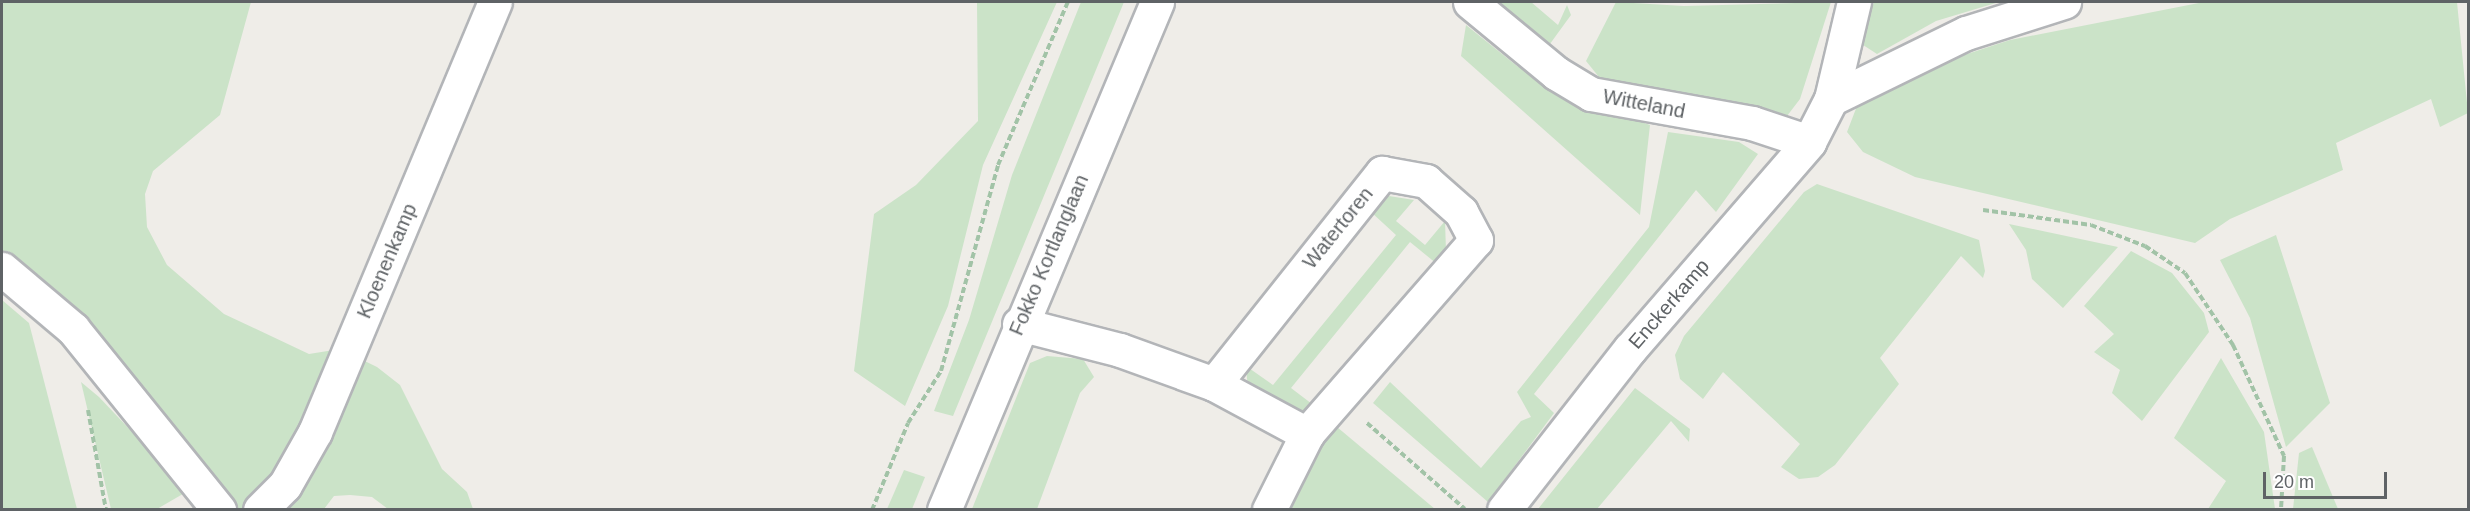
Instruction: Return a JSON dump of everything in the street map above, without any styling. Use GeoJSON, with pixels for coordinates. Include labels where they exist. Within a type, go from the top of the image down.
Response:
{"type":"FeatureCollection","features":[{"type":"Feature","properties":{"kind":"street","name":"Kloenenkamp"},"geometry":{"type":"LineString","coordinates":[[260,510],[285,485],[315,432],[495,2]]}},
{"type":"Feature","properties":{"kind":"street","name":"Fokko Kortlanglaan"},"geometry":{"type":"LineString","coordinates":[[944,510],[1019,324],[1157,2]]}},
{"type":"Feature","properties":{"kind":"street","name":"Witteland"},"geometry":{"type":"LineString","coordinates":[[1470,2],[1556,74],[1591,94],[1752,123],[1809,142]]}},
{"type":"Feature","properties":{"kind":"street","name":"Enckerkamp"},"geometry":{"type":"LineString","coordinates":[[1504,510],[1630,349],[1809,142],[1832,99],[1854,2]]}},
{"type":"Feature","properties":{"kind":"street"},"geometry":{"type":"LineString","coordinates":[[1832,99],[1966,33],[2064,2]]}},
{"type":"Feature","properties":{"kind":"street","name":"Watertoren"},"geometry":{"type":"LineString","coordinates":[[1214,384],[1382,173],[1426,181],[1461,213],[1476,240],[1307,434],[1269,510]]}},
{"type":"Feature","properties":{"kind":"street"},"geometry":{"type":"LineString","coordinates":[[2,269],[73,329],[211,507]]}},
{"type":"Feature","properties":{"kind":"street"},"geometry":{"type":"LineString","coordinates":[[1019,324],[1214,384],[1307,434]]}},
{"type":"Feature","properties":{"kind":"path"},"geometry":{"type":"LineString","coordinates":[[872,510],[908,423],[941,370],[998,165],[1068,2]]}},
{"type":"Feature","properties":{"kind":"path"},"geometry":{"type":"LineString","coordinates":[[1983,210],[2091,225],[2145,246],[2185,273],[2233,345],[2284,456],[2281,510]]}},
{"type":"Feature","properties":{"kind":"path"},"geometry":{"type":"LineString","coordinates":[[86,397],[106,510]]}},
{"type":"Feature","properties":{"kind":"path"},"geometry":{"type":"LineString","coordinates":[[1339,399],[1466,510]]}},
{"type":"Feature","properties":{"kind":"green space"},"geometry":{"type":"Polygon","coordinates":[[[2,2],[251,2],[220,115],[153,171],[145,194],[147,227],[167,265],[224,314],[309,354],[340,349],[377,367],[400,385],[442,469],[467,492],[473,509],[388,509],[372,497],[350,495],[334,496],[324,509],[239,509],[2,250],[2,2]]]}},
{"type":"Feature","properties":{"kind":"green space"},"geometry":{"type":"Polygon","coordinates":[[[977,2],[1057,2],[983,165],[948,306],[905,406],[854,371],[874,214],[916,185],[978,121],[977,2]]]}},
{"type":"Feature","properties":{"kind":"green space"},"geometry":{"type":"Polygon","coordinates":[[[1081,2],[1124,2],[953,416],[934,411],[969,320],[1012,175],[1081,2]]]}},
{"type":"Feature","properties":{"kind":"green space"},"geometry":{"type":"Polygon","coordinates":[[[1490,2],[1531,2],[1558,25],[1567,5],[1571,15],[1547,48],[1490,2]]]}},
{"type":"Feature","properties":{"kind":"green space"},"geometry":{"type":"Polygon","coordinates":[[[1616,2],[1684,6],[1831,2],[1800,99],[1787,116],[1638,91],[1599,77],[1586,61],[1616,2]]]}},
{"type":"Feature","properties":{"kind":"green space"},"geometry":{"type":"Polygon","coordinates":[[[1874,2],[1999,2],[1936,21],[1877,54],[1860,43],[1874,2]]]}},
{"type":"Feature","properties":{"kind":"green space"},"geometry":{"type":"Polygon","coordinates":[[[2204,2],[2457,2],[2468,113],[2440,127],[2431,99],[2336,143],[2343,170],[2230,219],[2195,243],[1915,177],[1863,152],[1847,132],[1857,106],[1915,71],[2010,40],[2204,2]]]}},
{"type":"Feature","properties":{"kind":"green space"},"geometry":{"type":"Polygon","coordinates":[[[1466,25],[1517,66],[1569,96],[1650,125],[1640,215],[1461,56],[1466,25]]]}},
{"type":"Feature","properties":{"kind":"green space"},"geometry":{"type":"Polygon","coordinates":[[[1668,132],[1739,142],[1758,154],[1716,212],[1696,190],[1534,394],[1554,413],[1488,502],[1373,403],[1390,382],[1481,468],[1521,421],[1531,417],[1517,392],[1649,227],[1668,132]]]}},
{"type":"Feature","properties":{"kind":"green space"},"geometry":{"type":"Polygon","coordinates":[[[1817,184],[1979,240],[1985,271],[1983,278],[1961,256],[1880,358],[1899,384],[1835,465],[1818,477],[1799,479],[1781,467],[1800,444],[1723,372],[1703,399],[1680,379],[1675,355],[1684,336],[1804,192],[1817,184]]]}},
{"type":"Feature","properties":{"kind":"green space"},"geometry":{"type":"Polygon","coordinates":[[[1389,196],[1414,200],[1396,221],[1425,245],[1445,221],[1446,251],[1437,264],[1410,242],[1291,388],[1316,407],[1310,418],[1248,390],[1246,366],[1273,385],[1396,235],[1371,212],[1380,198],[1389,196]]]}},
{"type":"Feature","properties":{"kind":"green space"},"geometry":{"type":"Polygon","coordinates":[[[2009,224],[2118,247],[2063,308],[2032,279],[2026,250],[2009,224]]]}},
{"type":"Feature","properties":{"kind":"green space"},"geometry":{"type":"Polygon","coordinates":[[[2276,235],[2330,403],[2286,447],[2250,318],[2220,260],[2276,235]]]}},
{"type":"Feature","properties":{"kind":"green space"},"geometry":{"type":"Polygon","coordinates":[[[2131,251],[2172,273],[2204,313],[2209,332],[2142,421],[2112,393],[2120,370],[2094,352],[2114,334],[2084,306],[2131,251]]]}},
{"type":"Feature","properties":{"kind":"green space"},"geometry":{"type":"Polygon","coordinates":[[[2,300],[29,323],[77,509],[2,509],[2,300]]]}},
{"type":"Feature","properties":{"kind":"green space"},"geometry":{"type":"Polygon","coordinates":[[[1047,356],[1083,359],[1094,377],[1080,393],[1037,509],[972,509],[1030,363],[1047,356]]]}},
{"type":"Feature","properties":{"kind":"green space"},"geometry":{"type":"Polygon","coordinates":[[[2221,358],[2264,432],[2275,509],[2208,509],[2226,481],[2174,438],[2221,358]]]}},
{"type":"Feature","properties":{"kind":"green space"},"geometry":{"type":"Polygon","coordinates":[[[81,382],[99,397],[188,491],[157,509],[111,509],[81,382]]]}},
{"type":"Feature","properties":{"kind":"green space"},"geometry":{"type":"Polygon","coordinates":[[[1635,388],[1690,429],[1689,442],[1671,421],[1597,509],[1538,509],[1635,388]]]}},
{"type":"Feature","properties":{"kind":"green space"},"geometry":{"type":"Polygon","coordinates":[[[1337,427],[1435,509],[1279,510],[1311,455],[1337,427]]]}},
{"type":"Feature","properties":{"kind":"green space"},"geometry":{"type":"Polygon","coordinates":[[[2312,447],[2338,509],[2293,509],[2299,453],[2312,447]]]}},
{"type":"Feature","properties":{"kind":"green space"},"geometry":{"type":"Polygon","coordinates":[[[904,470],[925,477],[912,509],[887,509],[904,470]]]}}]}
